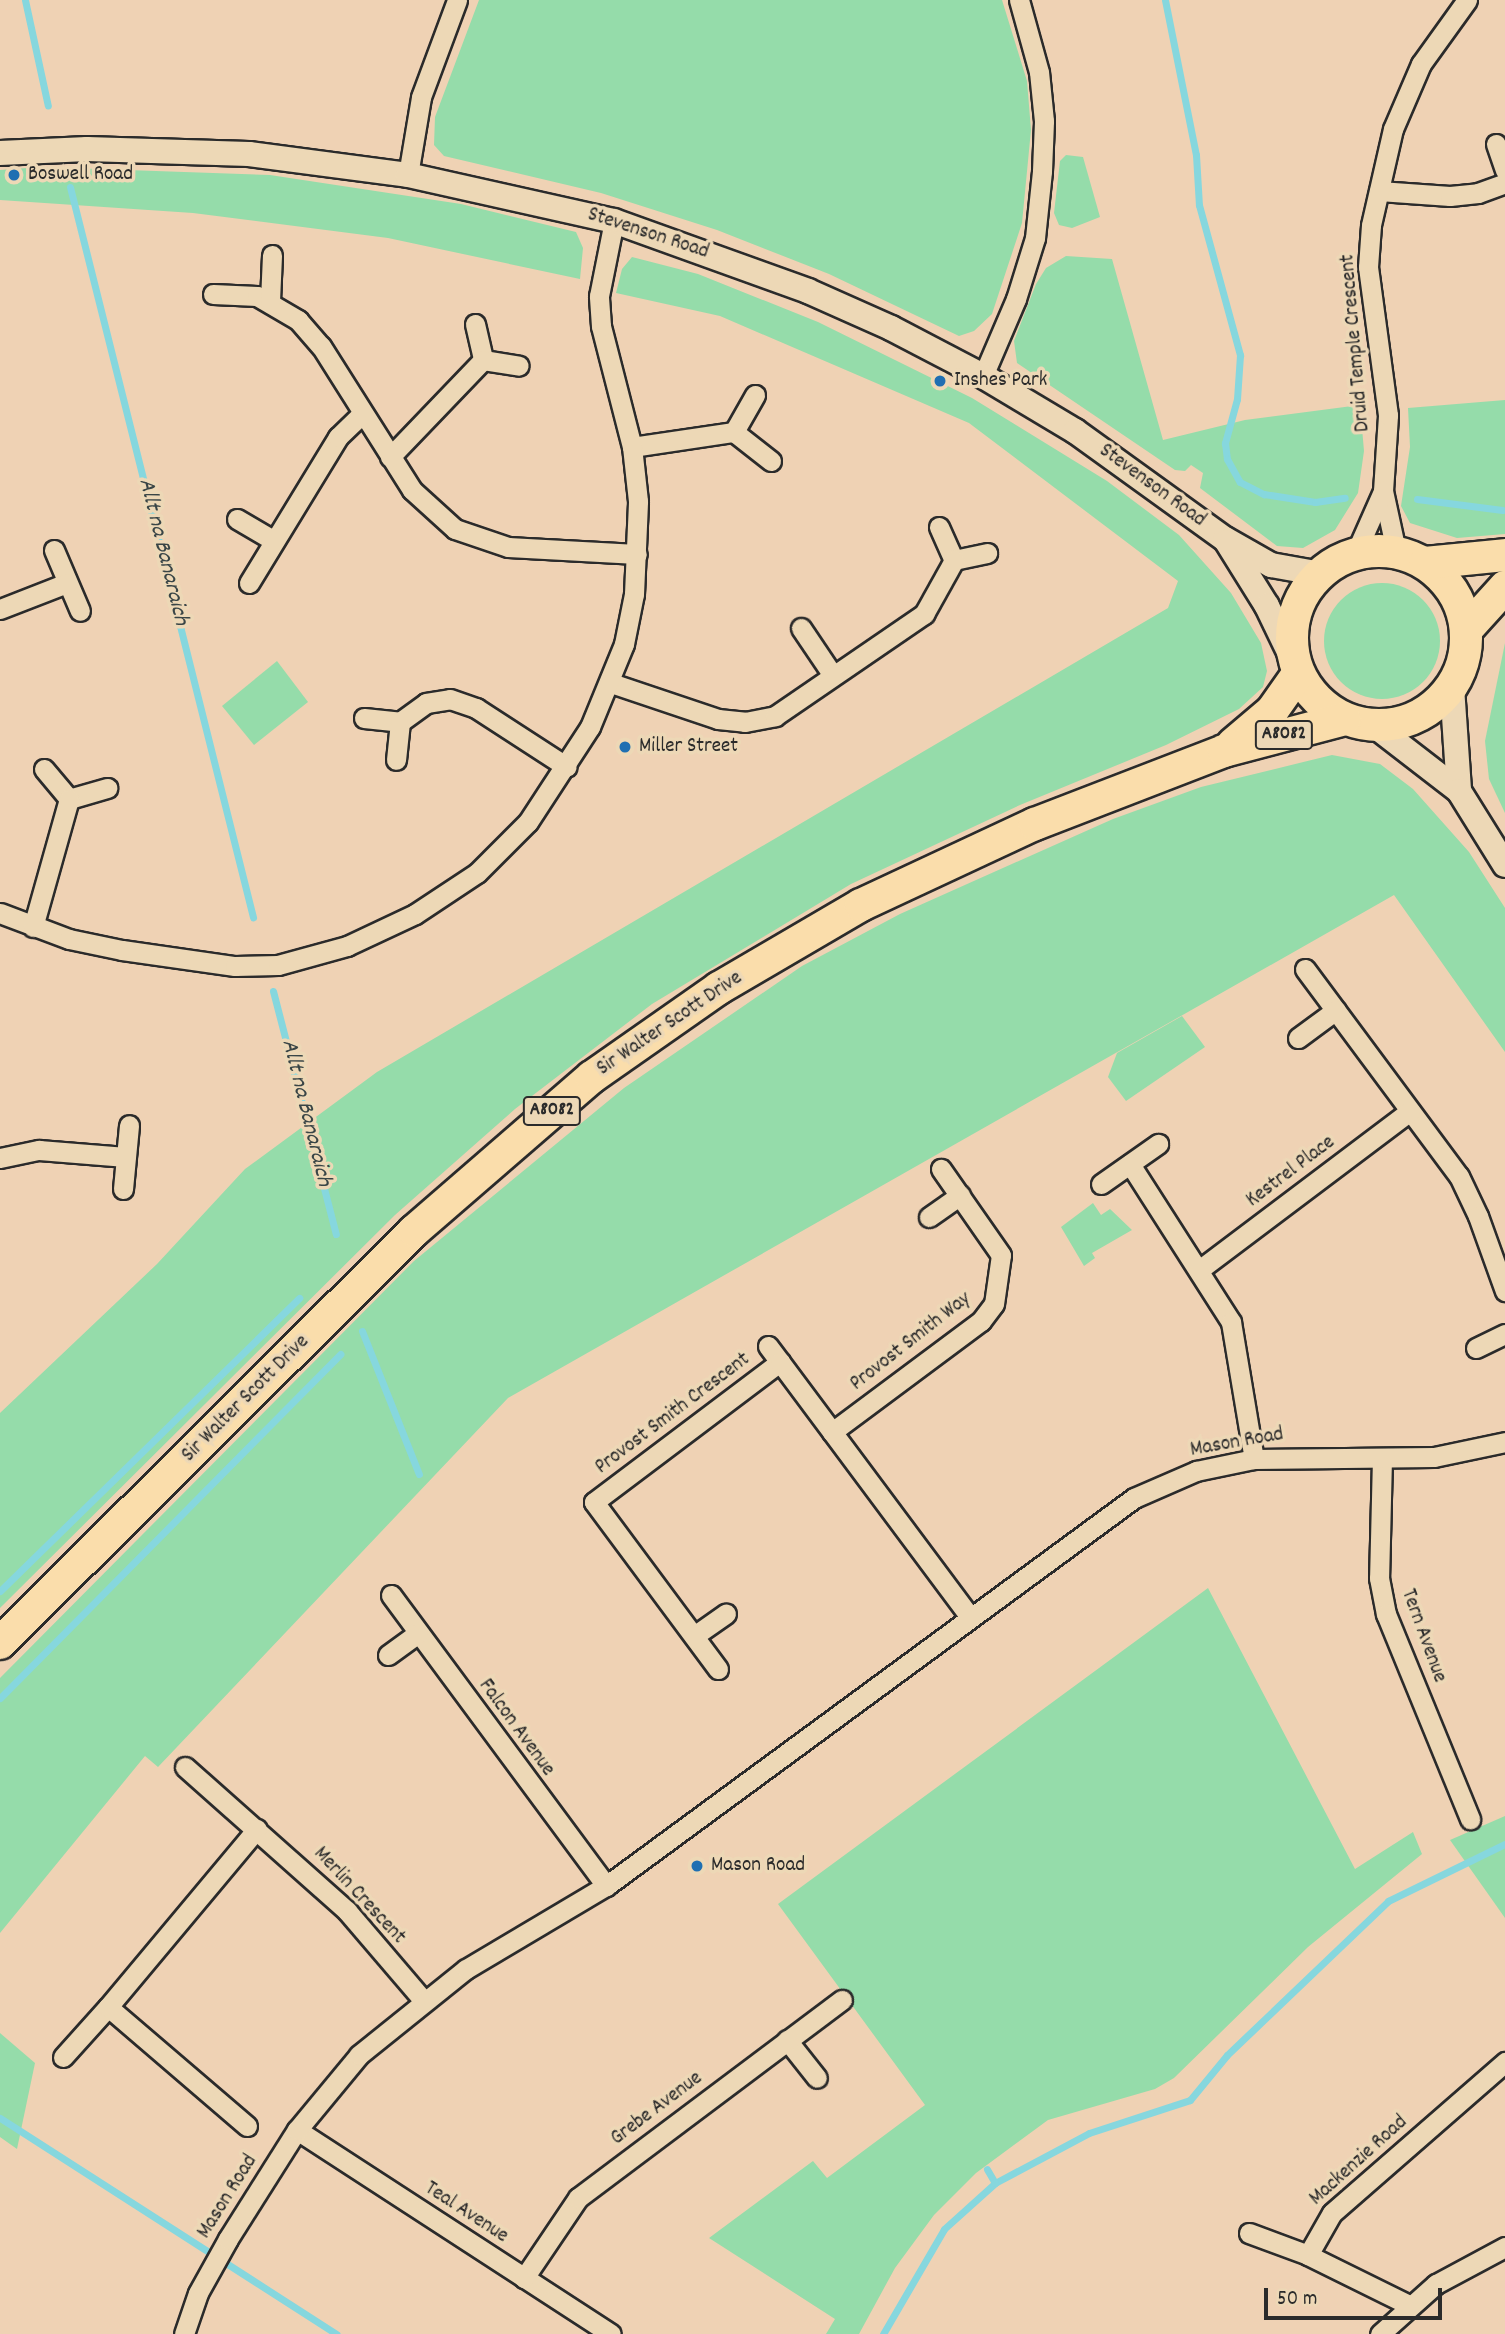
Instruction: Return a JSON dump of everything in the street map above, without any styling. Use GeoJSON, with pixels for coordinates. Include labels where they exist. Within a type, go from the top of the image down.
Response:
{"type":"FeatureCollection","features":[{"type":"Feature","properties":{"kind":"main road"},"geometry":{"type":"LineString","coordinates":[[1296,668],[1291,628],[1300,599],[1321,574],[1356,552],[1411,557],[1505,555]]}},
{"type":"Feature","properties":{"kind":"main road","name":"A8082"},"geometry":{"type":"LineString","coordinates":[[1296,668],[1308,691],[1360,722],[1416,718],[1452,687],[1464,659],[1466,629],[1448,583],[1411,557]]}},
{"type":"Feature","properties":{"kind":"main road"},"geometry":{"type":"LineString","coordinates":[[1466,629],[1505,587]]}},
{"type":"Feature","properties":{"kind":"main road","name":"Sir Walter Scott Drive"},"geometry":{"type":"LineString","coordinates":[[1223,751],[1272,711],[1296,668]]}},
{"type":"Feature","properties":{"kind":"main road","name":"Sir Walter Scott Drive"},"geometry":{"type":"LineString","coordinates":[[0,1643],[414,1231],[592,1076],[719,988],[861,905],[1035,824],[1223,751],[1360,722]]}},
{"type":"Feature","properties":{"kind":"street"},"geometry":{"type":"LineString","coordinates":[[408,175],[421,97],[457,0]]}},
{"type":"Feature","properties":{"kind":"street"},"geometry":{"type":"LineString","coordinates":[[983,376],[1016,299],[1035,238],[1044,121],[1039,72],[1019,0]]}},
{"type":"Feature","properties":{"kind":"street","name":"Druid Temple Crescent"},"geometry":{"type":"LineString","coordinates":[[1356,552],[1382,491],[1388,415],[1368,267],[1379,191],[1393,129],[1422,64],[1467,0]]}},
{"type":"Feature","properties":{"kind":"street"},"geometry":{"type":"LineString","coordinates":[[1496,144],[1505,170]]}},
{"type":"Feature","properties":{"kind":"street","name":"Stevenson Road"},"geometry":{"type":"LineString","coordinates":[[0,153],[87,149],[249,154],[408,175],[614,221],[808,291],[983,376],[1075,431],[1225,538],[1271,565],[1321,574]]}},
{"type":"Feature","properties":{"kind":"street"},"geometry":{"type":"LineString","coordinates":[[1379,191],[1451,196],[1478,193],[1505,183]]}},
{"type":"Feature","properties":{"kind":"street"},"geometry":{"type":"LineString","coordinates":[[0,912],[33,927],[122,950],[235,966],[278,965],[347,946],[415,914],[477,873],[528,822],[566,767],[611,683],[634,594],[639,501],[632,447],[601,326],[599,296],[614,221]]}},
{"type":"Feature","properties":{"kind":"street"},"geometry":{"type":"LineString","coordinates":[[270,301],[272,255]]}},
{"type":"Feature","properties":{"kind":"street"},"geometry":{"type":"LineString","coordinates":[[213,294],[270,301],[298,320],[317,342],[390,457],[430,511],[481,542],[638,554]]}},
{"type":"Feature","properties":{"kind":"street"},"geometry":{"type":"LineString","coordinates":[[475,324],[484,360]]}},
{"type":"Feature","properties":{"kind":"street"},"geometry":{"type":"LineString","coordinates":[[390,457],[484,360]]}},
{"type":"Feature","properties":{"kind":"street"},"geometry":{"type":"LineString","coordinates":[[484,360],[519,366]]}},
{"type":"Feature","properties":{"kind":"street"},"geometry":{"type":"LineString","coordinates":[[734,432],[755,395]]}},
{"type":"Feature","properties":{"kind":"street"},"geometry":{"type":"LineString","coordinates":[[249,583],[338,437],[362,414]]}},
{"type":"Feature","properties":{"kind":"street"},"geometry":{"type":"LineString","coordinates":[[632,447],[734,432],[771,461]]}},
{"type":"Feature","properties":{"kind":"street","name":"Druid Temple Crescent"},"geometry":{"type":"LineString","coordinates":[[1382,491],[1411,557]]}},
{"type":"Feature","properties":{"kind":"street"},"geometry":{"type":"LineString","coordinates":[[237,519],[273,540]]}},
{"type":"Feature","properties":{"kind":"street"},"geometry":{"type":"LineString","coordinates":[[939,527],[954,561]]}},
{"type":"Feature","properties":{"kind":"street","name":"Stevenson Road"},"geometry":{"type":"LineString","coordinates":[[1225,538],[1267,606],[1296,668]]}},
{"type":"Feature","properties":{"kind":"street"},"geometry":{"type":"LineString","coordinates":[[54,550],[80,611]]}},
{"type":"Feature","properties":{"kind":"street"},"geometry":{"type":"LineString","coordinates":[[611,683],[718,719],[745,722],[775,716],[832,674],[924,614],[954,561],[987,553]]}},
{"type":"Feature","properties":{"kind":"street"},"geometry":{"type":"LineString","coordinates":[[0,609],[66,583]]}},
{"type":"Feature","properties":{"kind":"street"},"geometry":{"type":"LineString","coordinates":[[801,628],[832,674]]}},
{"type":"Feature","properties":{"kind":"street"},"geometry":{"type":"LineString","coordinates":[[1452,687],[1459,791]]}},
{"type":"Feature","properties":{"kind":"street"},"geometry":{"type":"LineString","coordinates":[[364,719],[400,722],[426,703],[450,699],[476,708],[566,767]]}},
{"type":"Feature","properties":{"kind":"street"},"geometry":{"type":"LineString","coordinates":[[397,760],[400,722]]}},
{"type":"Feature","properties":{"kind":"street"},"geometry":{"type":"LineString","coordinates":[[1360,722],[1459,791],[1505,865]]}},
{"type":"Feature","properties":{"kind":"street"},"geometry":{"type":"LineString","coordinates":[[44,769],[69,799]]}},
{"type":"Feature","properties":{"kind":"street"},"geometry":{"type":"LineString","coordinates":[[69,799],[107,788]]}},
{"type":"Feature","properties":{"kind":"street"},"geometry":{"type":"LineString","coordinates":[[33,927],[69,799]]}},
{"type":"Feature","properties":{"kind":"street"},"geometry":{"type":"LineString","coordinates":[[1306,969],[1459,1176],[1478,1216],[1505,1292]]}},
{"type":"Feature","properties":{"kind":"street"},"geometry":{"type":"LineString","coordinates":[[1298,1038],[1336,1010]]}},
{"type":"Feature","properties":{"kind":"street","name":"Kestrel Place"},"geometry":{"type":"LineString","coordinates":[[1199,1270],[1410,1111]]}},
{"type":"Feature","properties":{"kind":"street"},"geometry":{"type":"LineString","coordinates":[[123,1189],[129,1125]]}},
{"type":"Feature","properties":{"kind":"street"},"geometry":{"type":"LineString","coordinates":[[1101,1184],[1158,1144]]}},
{"type":"Feature","properties":{"kind":"street"},"geometry":{"type":"LineString","coordinates":[[0,1158],[40,1150],[125,1157]]}},
{"type":"Feature","properties":{"kind":"street"},"geometry":{"type":"LineString","coordinates":[[1130,1164],[1231,1322],[1254,1459]]}},
{"type":"Feature","properties":{"kind":"street","name":"Provost Smith Way"},"geometry":{"type":"LineString","coordinates":[[832,1432],[981,1321],[994,1304],[1001,1255],[941,1169]]}},
{"type":"Feature","properties":{"kind":"street"},"geometry":{"type":"LineString","coordinates":[[929,1217],[960,1195]]}},
{"type":"Feature","properties":{"kind":"street"},"geometry":{"type":"LineString","coordinates":[[1476,1348],[1505,1334]]}},
{"type":"Feature","properties":{"kind":"street","name":"Provost Smith Crescent"},"geometry":{"type":"LineString","coordinates":[[718,1669],[594,1502],[774,1354],[970,1617]]}},
{"type":"Feature","properties":{"kind":"street","name":"Mason Road"},"geometry":{"type":"LineString","coordinates":[[184,2334],[210,2267],[297,2130],[359,2055],[423,2000],[466,1969],[606,1886],[1134,1498],[1196,1471],[1254,1459],[1294,1455],[1434,1457],[1505,1442]]}},
{"type":"Feature","properties":{"kind":"street","name":"Tern Avenue"},"geometry":{"type":"LineString","coordinates":[[1382,1458],[1379,1578],[1386,1614],[1470,1819]]}},
{"type":"Feature","properties":{"kind":"street","name":"Falcon Avenue"},"geometry":{"type":"LineString","coordinates":[[391,1595],[606,1886]]}},
{"type":"Feature","properties":{"kind":"street"},"geometry":{"type":"LineString","coordinates":[[694,1636],[726,1615]]}},
{"type":"Feature","properties":{"kind":"street"},"geometry":{"type":"LineString","coordinates":[[388,1655],[418,1633]]}},
{"type":"Feature","properties":{"kind":"street","name":"Merlin Crescent"},"geometry":{"type":"LineString","coordinates":[[185,1767],[347,1911],[423,2000]]}},
{"type":"Feature","properties":{"kind":"street"},"geometry":{"type":"LineString","coordinates":[[62,2057],[257,1829]]}},
{"type":"Feature","properties":{"kind":"street","name":"Grebe Avenue"},"geometry":{"type":"LineString","coordinates":[[524,2278],[578,2198],[842,2000]]}},
{"type":"Feature","properties":{"kind":"street"},"geometry":{"type":"LineString","coordinates":[[107,2007],[247,2126]]}},
{"type":"Feature","properties":{"kind":"street"},"geometry":{"type":"LineString","coordinates":[[787,2040],[817,2078]]}},
{"type":"Feature","properties":{"kind":"street","name":"Mackenzie Road"},"geometry":{"type":"LineString","coordinates":[[1308,2255],[1332,2213],[1505,2062]]}},
{"type":"Feature","properties":{"kind":"street","name":"Teal Avenue"},"geometry":{"type":"LineString","coordinates":[[297,2130],[611,2334]]}},
{"type":"Feature","properties":{"kind":"street"},"geometry":{"type":"LineString","coordinates":[[1249,2233],[1308,2255],[1409,2305]]}},
{"type":"Feature","properties":{"kind":"street"},"geometry":{"type":"LineString","coordinates":[[1380,2334],[1409,2305],[1468,2263],[1505,2247]]}},
{"type":"Feature","properties":{"kind":"green space"},"geometry":{"type":"Polygon","coordinates":[[[479,0],[1002,0],[1027,81],[1031,130],[1022,223],[992,314],[974,331],[959,336],[829,274],[717,230],[601,193],[444,156],[434,145],[435,117],[479,0]]]}},
{"type":"Feature","properties":{"kind":"green space"},"geometry":{"type":"Polygon","coordinates":[[[1066,155],[1083,157],[1100,217],[1072,228],[1059,225],[1054,213],[1060,161],[1066,155]]]}},
{"type":"Feature","properties":{"kind":"green space"},"geometry":{"type":"Polygon","coordinates":[[[41,167],[270,175],[461,204],[576,232],[583,248],[580,279],[388,238],[193,213],[0,200],[0,170],[41,167]]]}},
{"type":"Feature","properties":{"kind":"green space"},"geometry":{"type":"Polygon","coordinates":[[[1066,256],[1112,259],[1163,440],[1245,420],[1360,405],[1364,451],[1358,493],[1335,530],[1303,548],[1277,546],[1200,488],[1203,473],[1191,465],[1185,471],[1175,470],[1017,363],[1014,341],[1036,284],[1046,268],[1066,256]]]}},
{"type":"Feature","properties":{"kind":"green space"},"geometry":{"type":"Polygon","coordinates":[[[632,257],[698,274],[818,322],[972,398],[1107,481],[1179,535],[1231,593],[1261,643],[1267,671],[1263,687],[1239,709],[1166,745],[1020,805],[851,884],[652,1004],[515,1109],[395,1215],[0,1608],[0,1413],[157,1264],[245,1169],[377,1072],[1168,608],[1178,581],[969,423],[720,316],[616,293],[622,269],[632,257]]]}},
{"type":"Feature","properties":{"kind":"green space"},"geometry":{"type":"Polygon","coordinates":[[[1505,400],[1505,534],[1457,538],[1410,523],[1401,506],[1410,447],[1408,408],[1505,400]]]}},
{"type":"Feature","properties":{"kind":"green space"},"geometry":{"type":"Polygon","coordinates":[[[1382,583],[1404,587],[1423,600],[1436,619],[1440,641],[1436,663],[1423,682],[1404,695],[1382,699],[1360,695],[1341,682],[1328,663],[1324,641],[1328,619],[1341,600],[1360,587],[1382,583]]]}},
{"type":"Feature","properties":{"kind":"green space"},"geometry":{"type":"Polygon","coordinates":[[[1505,643],[1505,813],[1489,779],[1485,741],[1505,643]]]}},
{"type":"Feature","properties":{"kind":"green space"},"geometry":{"type":"Polygon","coordinates":[[[277,661],[308,702],[254,745],[222,706],[277,661]]]}},
{"type":"Feature","properties":{"kind":"green space"},"geometry":{"type":"Polygon","coordinates":[[[1332,755],[1380,764],[1413,789],[1469,852],[1505,908],[1505,1052],[1394,895],[508,1398],[158,1767],[145,1756],[0,1933],[0,1678],[414,1261],[624,1088],[802,966],[900,914],[1113,819],[1201,787],[1332,755]]]}},
{"type":"Feature","properties":{"kind":"green space"},"geometry":{"type":"Polygon","coordinates":[[[1182,1016],[1205,1047],[1126,1101],[1108,1077],[1117,1053],[1182,1016]]]}},
{"type":"Feature","properties":{"kind":"green space"},"geometry":{"type":"Polygon","coordinates":[[[1093,1203],[1101,1215],[1110,1209],[1132,1230],[1092,1253],[1095,1258],[1084,1266],[1061,1227],[1093,1203]]]}},
{"type":"Feature","properties":{"kind":"green space"},"geometry":{"type":"Polygon","coordinates":[[[1208,1588],[1355,1869],[1413,1832],[1422,1854],[1308,1947],[1174,2078],[1155,2089],[1048,2120],[976,2173],[934,2215],[895,2268],[859,2334],[826,2334],[835,2319],[709,2238],[813,2161],[827,2178],[925,2105],[778,1904],[1208,1588]]]}},
{"type":"Feature","properties":{"kind":"green space"},"geometry":{"type":"Polygon","coordinates":[[[1505,1816],[1505,1918],[1450,1840],[1505,1816]]]}},
{"type":"Feature","properties":{"kind":"green space"},"geometry":{"type":"Polygon","coordinates":[[[0,2033],[35,2063],[17,2149],[0,2137],[0,2033]]]}},
{"type":"Feature","properties":{"kind":"waterway","name":"Allt na Banaraich"},"geometry":{"type":"LineString","coordinates":[[25,0],[48,106]]}},
{"type":"Feature","properties":{"kind":"waterway"},"geometry":{"type":"LineString","coordinates":[[1165,0],[1196,155],[1199,205],[1240,355],[1237,399],[1225,443],[1227,459],[1240,482],[1264,494],[1315,502],[1345,498]]}},
{"type":"Feature","properties":{"kind":"waterway","name":"Allt na Banaraich"},"geometry":{"type":"LineString","coordinates":[[70,187],[253,917]]}},
{"type":"Feature","properties":{"kind":"waterway"},"geometry":{"type":"LineString","coordinates":[[1417,499],[1502,510]]}},
{"type":"Feature","properties":{"kind":"waterway","name":"Allt na Banaraich"},"geometry":{"type":"LineString","coordinates":[[273,991],[336,1234]]}},
{"type":"Feature","properties":{"kind":"waterway"},"geometry":{"type":"LineString","coordinates":[[0,1591],[299,1298]]}},
{"type":"Feature","properties":{"kind":"waterway","name":"Allt na Banaraich"},"geometry":{"type":"LineString","coordinates":[[362,1331],[419,1474]]}},
{"type":"Feature","properties":{"kind":"waterway"},"geometry":{"type":"LineString","coordinates":[[0,1698],[341,1354]]}},
{"type":"Feature","properties":{"kind":"waterway"},"geometry":{"type":"LineString","coordinates":[[995,2183],[1089,2133],[1190,2100],[1227,2055],[1388,1901],[1505,1844]]}},
{"type":"Feature","properties":{"kind":"waterway"},"geometry":{"type":"LineString","coordinates":[[0,2118],[337,2334]]}},
{"type":"Feature","properties":{"kind":"waterway","name":"Allt na Banaraich"},"geometry":{"type":"LineString","coordinates":[[883,2334],[944,2229],[995,2183],[987,2169]]}},
{"type":"Feature","properties":{"kind":"place","name":"Boswell Road"},"geometry":{"type":"Point","coordinates":[14,175]}},
{"type":"Feature","properties":{"kind":"place","name":"Inshes Park"},"geometry":{"type":"Point","coordinates":[940,381]}},
{"type":"Feature","properties":{"kind":"place","name":"Miller Street"},"geometry":{"type":"Point","coordinates":[625,747]}},
{"type":"Feature","properties":{"kind":"place","name":"Mason Road"},"geometry":{"type":"Point","coordinates":[697,1866]}}]}
